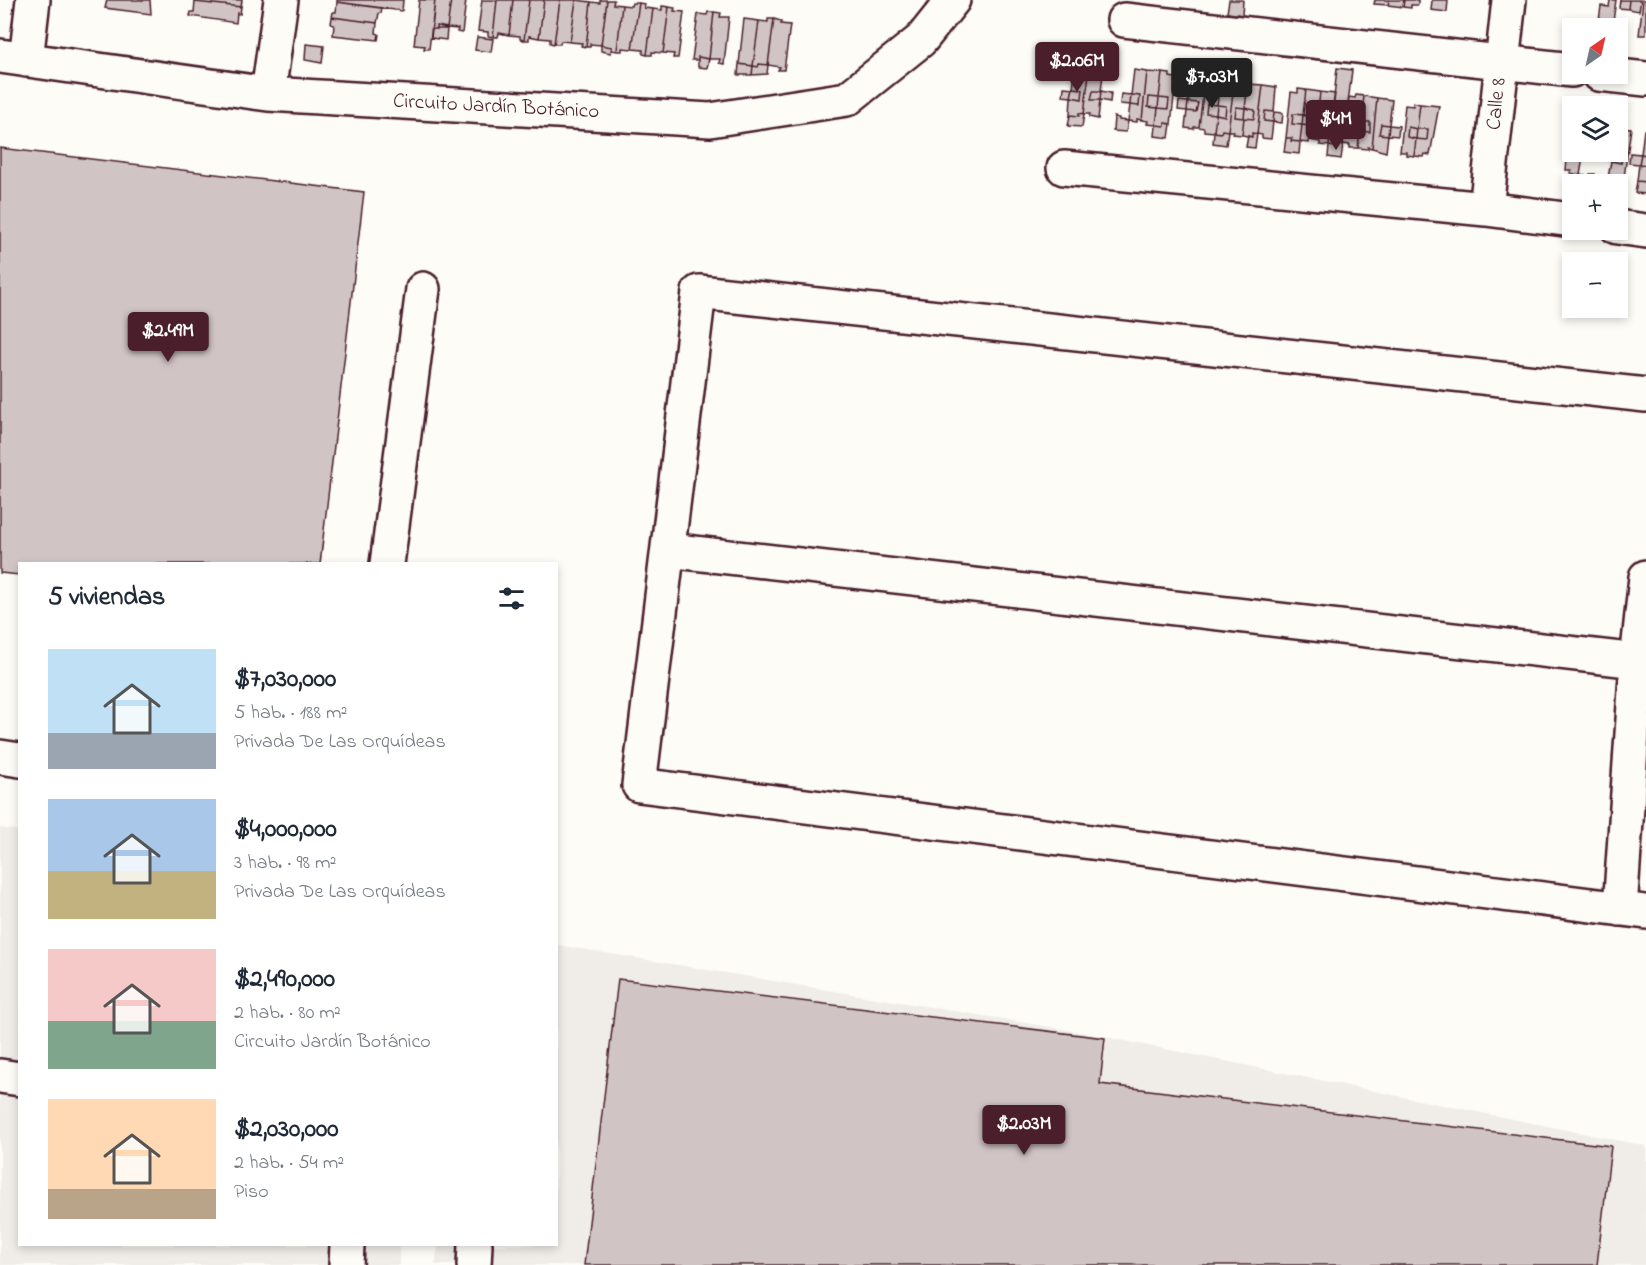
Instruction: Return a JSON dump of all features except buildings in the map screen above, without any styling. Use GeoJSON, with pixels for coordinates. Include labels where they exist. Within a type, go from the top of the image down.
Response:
{"type":"FeatureCollection","features":[{"type":"Feature","properties":{"kind":"street"},"geometry":{"type":"LineString","coordinates":[[13,58],[33,0]]}},
{"type":"Feature","properties":{"kind":"street"},"geometry":{"type":"LineString","coordinates":[[268,94],[281,0]]}},
{"type":"Feature","properties":{"kind":"street","name":"Circuito Jardín Botánico"},"geometry":{"type":"LineString","coordinates":[[13,58],[268,94],[710,120],[847,99],[921,40],[953,0]]}},
{"type":"Feature","properties":{"kind":"street","name":"Calle 8"},"geometry":{"type":"LineString","coordinates":[[1486,208],[1509,0]]}},
{"type":"Feature","properties":{"kind":"street"},"geometry":{"type":"LineString","coordinates":[[1124,20],[1562,69]]}},
{"type":"Feature","properties":{"kind":"street"},"geometry":{"type":"LineString","coordinates":[[1628,77],[1646,79]]}},
{"type":"Feature","properties":{"kind":"street"},"geometry":{"type":"LineString","coordinates":[[1064,168],[1486,208],[1562,219]]}},
{"type":"Feature","properties":{"kind":"street"},"geometry":{"type":"LineString","coordinates":[[1628,229],[1646,231]]}},
{"type":"Feature","properties":{"kind":"street"},"geometry":{"type":"LineString","coordinates":[[387,562],[423,290]]}},
{"type":"Feature","properties":{"kind":"street"},"geometry":{"type":"LineString","coordinates":[[1646,395],[699,292],[639,785],[1633,910],[1646,577]]}},
{"type":"Feature","properties":{"kind":"street"},"geometry":{"type":"LineString","coordinates":[[668,550],[1641,662]]}},
{"type":"Feature","properties":{"kind":"street"},"geometry":{"type":"LineString","coordinates":[[0,757],[18,760]]}},
{"type":"Feature","properties":{"kind":"street"},"geometry":{"type":"LineString","coordinates":[[0,1076],[18,1078]]}},
{"type":"Feature","properties":{"kind":"street"},"geometry":{"type":"LineString","coordinates":[[346,1265],[347,1246]]}},
{"type":"Feature","properties":{"kind":"street"},"geometry":{"type":"LineString","coordinates":[[474,1265],[475,1246]]}},
{"type":"Feature","properties":{"kind":"shaded area"},"geometry":{"type":"Polygon","coordinates":[[[0,828],[18,831],[18,1246],[399,1246],[399,1265],[0,1265],[0,828]]]}},
{"type":"Feature","properties":{"kind":"shaded area"},"geometry":{"type":"Polygon","coordinates":[[[558,945],[1080,1032],[1646,1146],[1646,1265],[435,1265],[438,1246],[558,1246],[558,945]]]}}]}
